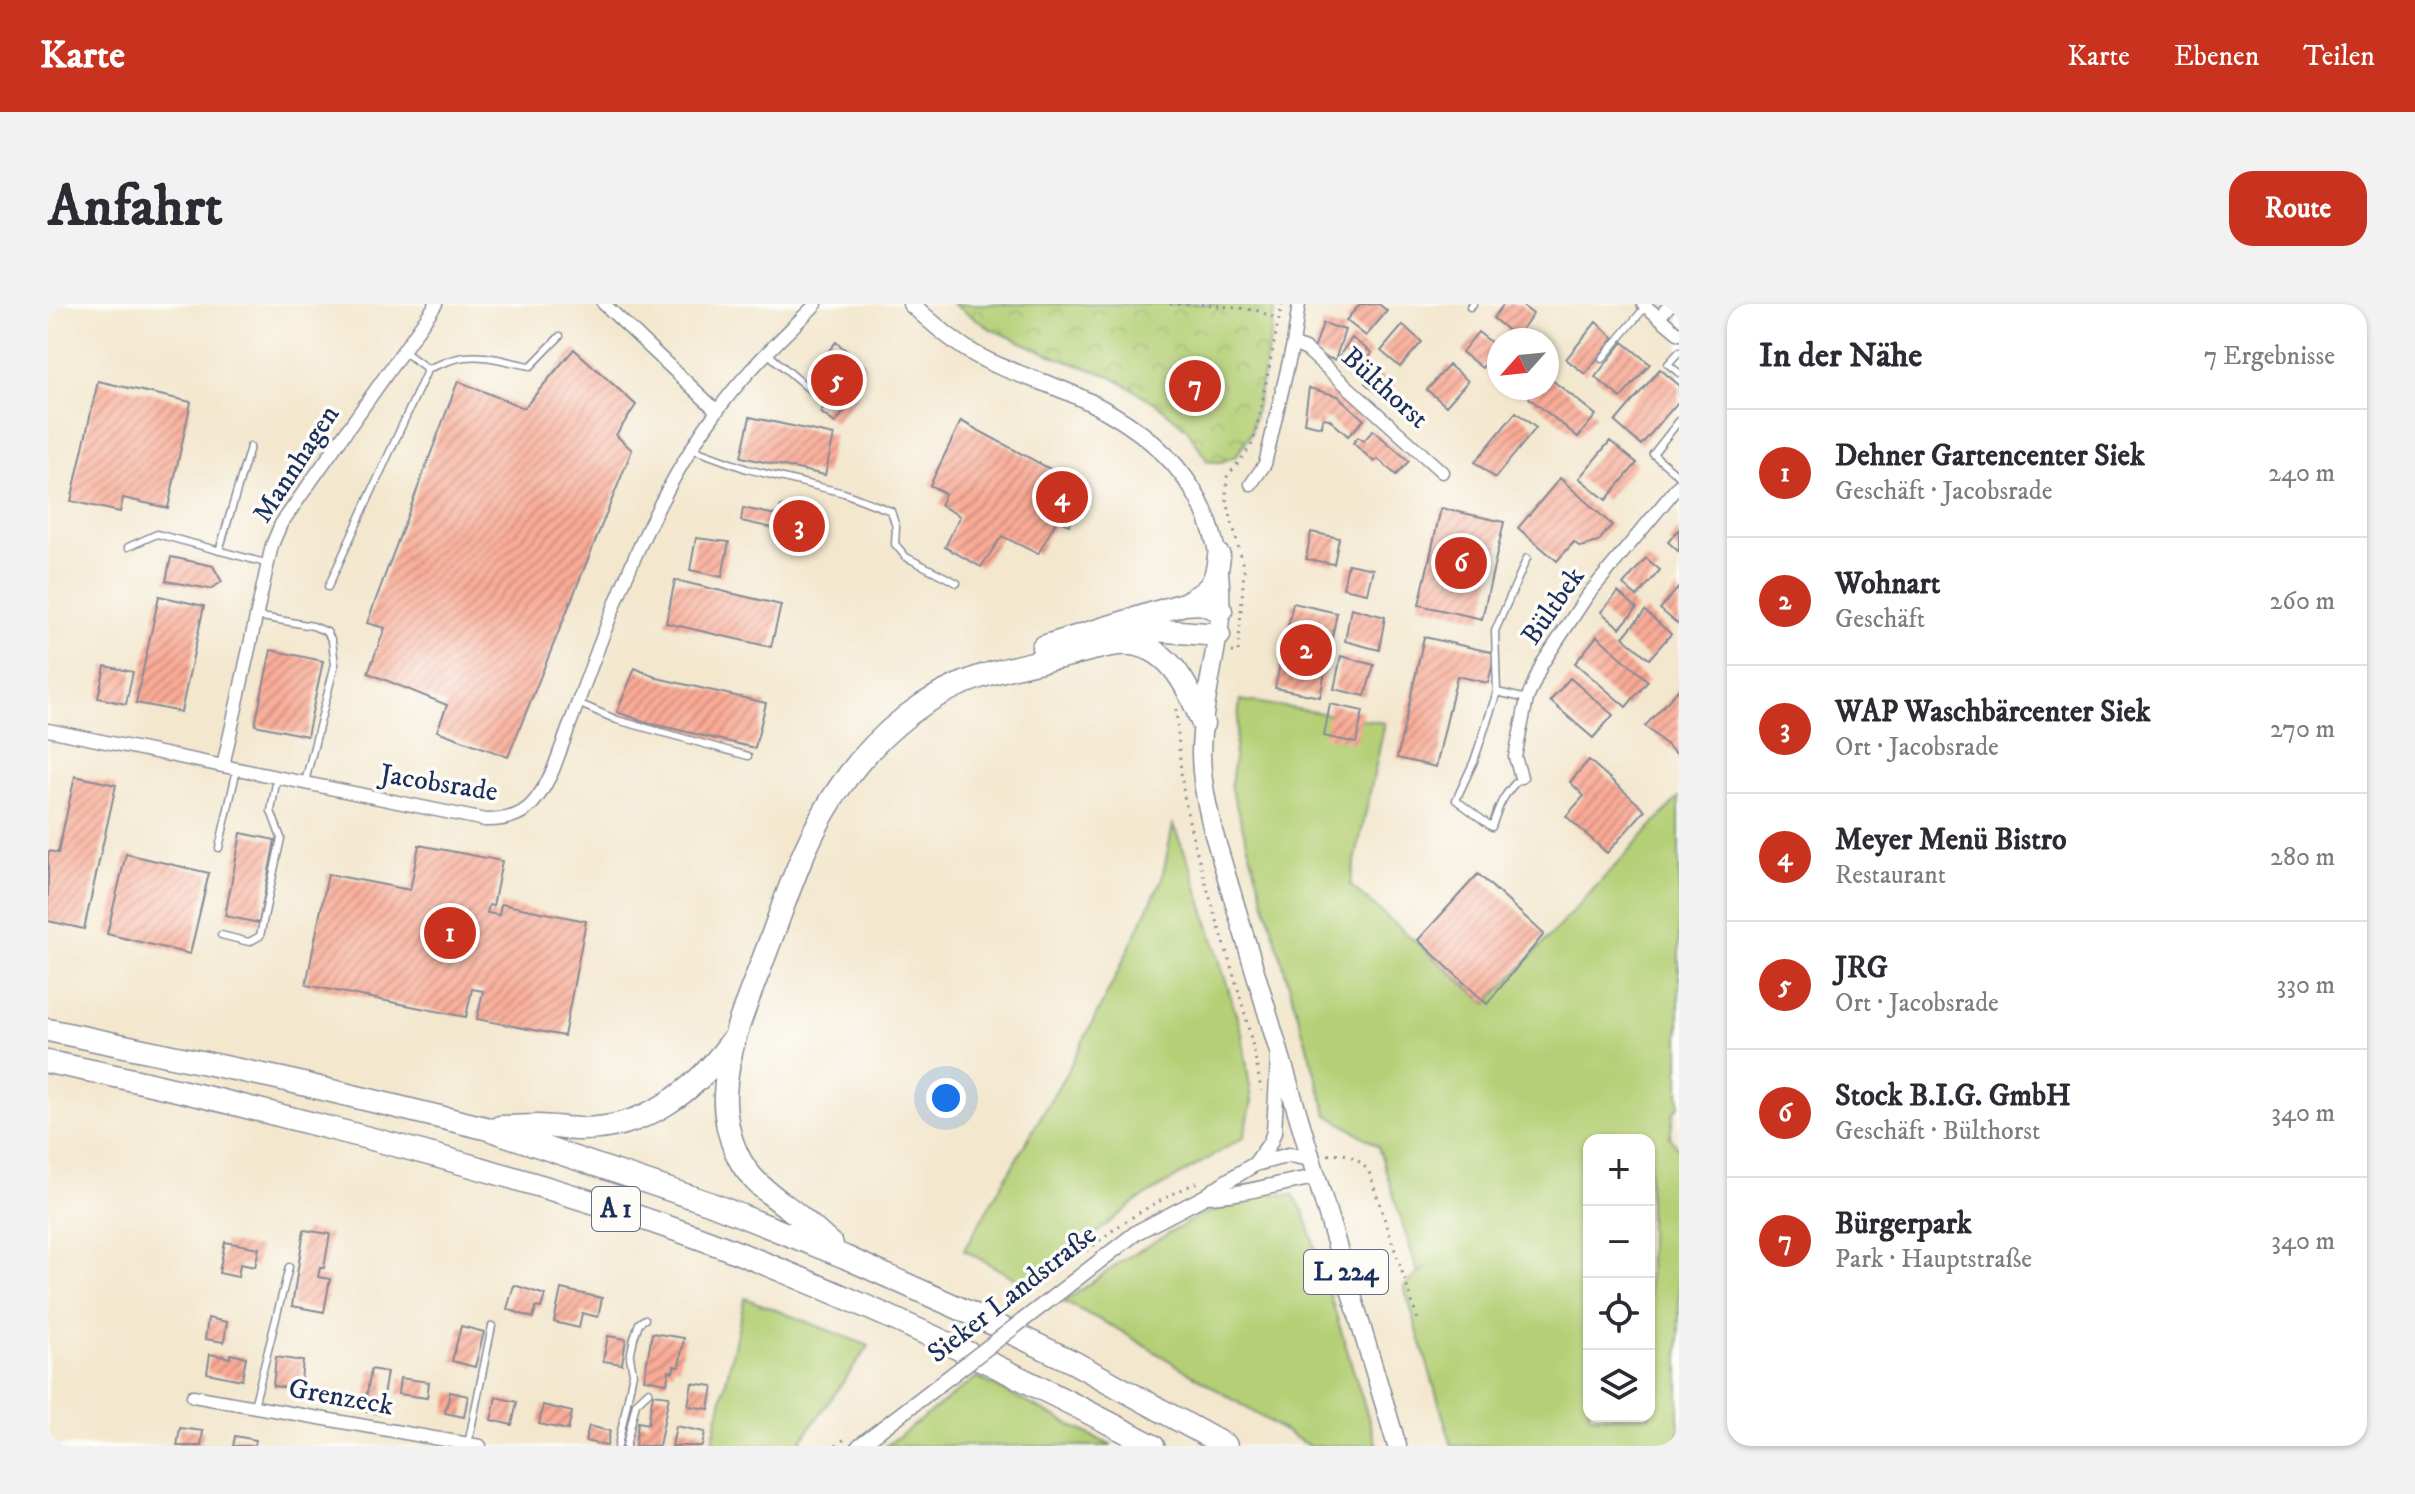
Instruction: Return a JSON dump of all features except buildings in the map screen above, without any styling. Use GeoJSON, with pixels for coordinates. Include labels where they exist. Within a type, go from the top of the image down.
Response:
{"type":"FeatureCollection","features":[{"type":"Feature","properties":{"kind":"highway"},"geometry":{"type":"LineString","coordinates":[[845,1257],[766,1193],[737,1154],[726,1115],[725,1094],[734,1038],[801,860],[825,811],[871,750],[909,714],[951,688],[995,670],[1023,654],[1201,596],[1213,586],[1219,556]]}},
{"type":"Feature","properties":{"kind":"highway"},"geometry":{"type":"LineString","coordinates":[[1184,604],[1201,603],[1221,611]]}},
{"type":"Feature","properties":{"kind":"highway"},"geometry":{"type":"LineString","coordinates":[[1034,663],[1120,632],[1153,630],[1219,635]]}},
{"type":"Feature","properties":{"kind":"highway"},"geometry":{"type":"LineString","coordinates":[[995,670],[1120,643],[1143,647],[1177,669],[1192,695],[1203,724]]}},
{"type":"Feature","properties":{"kind":"highway","name":"A 1"},"geometry":{"type":"LineString","coordinates":[[48,1030],[282,1079],[485,1128],[709,1203],[845,1257],[972,1314],[1073,1362],[1226,1446]]}},
{"type":"Feature","properties":{"kind":"highway"},"geometry":{"type":"LineString","coordinates":[[485,1128],[595,1128],[630,1121],[666,1105],[699,1080],[734,1038]]}},
{"type":"Feature","properties":{"kind":"highway","name":"A 1"},"geometry":{"type":"LineString","coordinates":[[48,1062],[272,1113],[471,1164],[694,1236],[923,1331],[1059,1396],[1153,1446]]}},
{"type":"Feature","properties":{"kind":"main road","name":"L 224"},"geometry":{"type":"LineString","coordinates":[[911,304],[969,351],[1106,410],[1151,440],[1180,470],[1203,506],[1213,532],[1223,582],[1219,635],[1203,724],[1203,780],[1210,820],[1397,1446]]}},
{"type":"Feature","properties":{"kind":"street","name":"Mannhagen"},"geometry":{"type":"LineString","coordinates":[[223,766],[272,545],[281,524],[436,304]]}},
{"type":"Feature","properties":{"kind":"street"},"geometry":{"type":"LineString","coordinates":[[604,304],[717,411]]}},
{"type":"Feature","properties":{"kind":"street","name":"Jacobsrade"},"geometry":{"type":"LineString","coordinates":[[48,730],[485,820],[506,819],[526,811],[540,795],[553,770],[633,563],[666,493],[717,411],[767,353],[816,304]]}},
{"type":"Feature","properties":{"kind":"street"},"geometry":{"type":"LineString","coordinates":[[1251,484],[1265,464],[1293,344],[1299,304]]}},
{"type":"Feature","properties":{"kind":"street"},"geometry":{"type":"LineString","coordinates":[[1659,317],[1671,304]]}},
{"type":"Feature","properties":{"kind":"street"},"geometry":{"type":"LineString","coordinates":[[1644,305],[1679,334]]}},
{"type":"Feature","properties":{"kind":"street","name":"Bülthorst"},"geometry":{"type":"LineString","coordinates":[[1293,344],[1307,350],[1442,472]]}},
{"type":"Feature","properties":{"kind":"street","name":"Bültbek"},"geometry":{"type":"LineString","coordinates":[[1521,777],[1515,757],[1527,699],[1542,664],[1587,596],[1679,485]]}},
{"type":"Feature","properties":{"kind":"street","name":"Sieker Landstraße"},"geometry":{"type":"LineString","coordinates":[[1255,1164],[1274,1132],[1278,1048]]}},
{"type":"Feature","properties":{"kind":"street","name":"Sieker Landstraße"},"geometry":{"type":"LineString","coordinates":[[859,1446],[1137,1232],[1206,1196],[1255,1164],[1289,1155],[1315,1168]]}},
{"type":"Feature","properties":{"kind":"street","name":"Sieker Landstraße"},"geometry":{"type":"LineString","coordinates":[[1206,1196],[1228,1195],[1283,1182],[1315,1168]]}},
{"type":"Feature","properties":{"kind":"street","name":"Grenzeck"},"geometry":{"type":"LineString","coordinates":[[193,1396],[474,1445]]}},
{"type":"Feature","properties":{"kind":"lane"},"geometry":{"type":"LineString","coordinates":[[1602,359],[1644,305]]}},
{"type":"Feature","properties":{"kind":"lane"},"geometry":{"type":"LineString","coordinates":[[328,587],[427,369],[470,356],[531,366],[560,336]]}},
{"type":"Feature","properties":{"kind":"lane"},"geometry":{"type":"LineString","coordinates":[[403,351],[427,369]]}},
{"type":"Feature","properties":{"kind":"lane"},"geometry":{"type":"LineString","coordinates":[[1679,352],[1668,364],[1679,373]]}},
{"type":"Feature","properties":{"kind":"lane"},"geometry":{"type":"LineString","coordinates":[[767,353],[816,395]]}},
{"type":"Feature","properties":{"kind":"lane"},"geometry":{"type":"LineString","coordinates":[[1679,421],[1653,454],[1679,476]]}},
{"type":"Feature","properties":{"kind":"lane"},"geometry":{"type":"LineString","coordinates":[[219,551],[250,447]]}},
{"type":"Feature","properties":{"kind":"lane"},"geometry":{"type":"LineString","coordinates":[[692,449],[747,469],[844,493],[891,511],[896,527],[895,544],[906,557],[957,583]]}},
{"type":"Feature","properties":{"kind":"lane"},"geometry":{"type":"LineString","coordinates":[[128,547],[157,534],[269,564]]}},
{"type":"Feature","properties":{"kind":"lane"},"geometry":{"type":"LineString","coordinates":[[1521,777],[1498,805],[1492,827],[1456,800],[1474,761],[1497,692],[1495,631],[1527,558]]}},
{"type":"Feature","properties":{"kind":"lane"},"geometry":{"type":"LineString","coordinates":[[256,616],[313,626],[327,632],[332,641],[335,664],[305,782]]}},
{"type":"Feature","properties":{"kind":"lane"},"geometry":{"type":"LineString","coordinates":[[1497,692],[1527,699]]}},
{"type":"Feature","properties":{"kind":"lane"},"geometry":{"type":"LineString","coordinates":[[578,703],[617,720],[748,756]]}},
{"type":"Feature","properties":{"kind":"lane"},"geometry":{"type":"LineString","coordinates":[[219,848],[237,769]]}},
{"type":"Feature","properties":{"kind":"lane"},"geometry":{"type":"LineString","coordinates":[[221,935],[249,942],[260,936],[281,838],[271,811],[277,777]]}},
{"type":"Feature","properties":{"kind":"lane"},"geometry":{"type":"LineString","coordinates":[[254,1406],[289,1267]]}},
{"type":"Feature","properties":{"kind":"lane"},"geometry":{"type":"LineString","coordinates":[[618,1446],[633,1373],[630,1357],[634,1338],[639,1323],[645,1319]]}},
{"type":"Feature","properties":{"kind":"lane"},"geometry":{"type":"LineString","coordinates":[[474,1445],[492,1326]]}},
{"type":"Feature","properties":{"kind":"lane"},"geometry":{"type":"LineString","coordinates":[[626,1446],[636,1403],[649,1391]]}},
{"type":"Feature","properties":{"kind":"path"},"geometry":{"type":"LineString","coordinates":[[1170,304],[1192,304]]}},
{"type":"Feature","properties":{"kind":"path"},"geometry":{"type":"LineString","coordinates":[[1201,304],[1256,310],[1278,319]]}},
{"type":"Feature","properties":{"kind":"path"},"geometry":{"type":"LineString","coordinates":[[1244,570],[1226,497],[1227,477],[1251,446],[1256,431],[1282,304]]}},
{"type":"Feature","properties":{"kind":"path"},"geometry":{"type":"LineString","coordinates":[[1176,709],[1186,804],[1256,1057],[1262,1099]]}},
{"type":"Feature","properties":{"kind":"path"},"geometry":{"type":"LineString","coordinates":[[1315,1168],[1335,1153],[1361,1162],[1369,1172],[1419,1323]]}},
{"type":"Feature","properties":{"kind":"path"},"geometry":{"type":"LineString","coordinates":[[1087,1251],[1156,1201],[1210,1176]]}},
{"type":"Feature","properties":{"kind":"green space"},"geometry":{"type":"Polygon","coordinates":[[[953,304],[1275,304],[1251,433],[1236,456],[1221,462],[1208,462],[1187,429],[1157,404],[1111,376],[1058,358],[991,329],[953,304]]]}},
{"type":"Feature","properties":{"kind":"green space"},"geometry":{"type":"Polygon","coordinates":[[[1240,700],[1385,723],[1350,885],[1487,1004],[1679,797],[1679,1106],[1674,1111],[1670,1137],[1679,1149],[1679,1446],[1452,1446],[1404,1286],[1427,1267],[1418,1273],[1378,1146],[1327,1114],[1231,788],[1240,700]]]}},
{"type":"Feature","properties":{"kind":"green space"},"geometry":{"type":"Polygon","coordinates":[[[1173,825],[1191,867],[1242,1034],[1252,1101],[1244,1137],[1137,1201],[1029,1286],[964,1250],[1074,1059],[1111,986],[1162,879],[1173,825]]]}},
{"type":"Feature","properties":{"kind":"green space"},"geometry":{"type":"Polygon","coordinates":[[[1264,1193],[1293,1195],[1304,1212],[1377,1446],[1309,1446],[1114,1327],[1064,1302],[1125,1259],[1197,1217],[1264,1193]]]}},
{"type":"Feature","properties":{"kind":"green space"},"geometry":{"type":"Polygon","coordinates":[[[745,1298],[869,1346],[797,1446],[711,1446],[745,1298]]]}},
{"type":"Feature","properties":{"kind":"green space"},"geometry":{"type":"Polygon","coordinates":[[[977,1377],[1112,1446],[886,1446],[977,1377]]]}},
{"type":"Feature","properties":{"kind":"place","name":"JRG"},"geometry":{"type":"Point","coordinates":[837,380]}},
{"type":"Feature","properties":{"kind":"place","name":"Bürgerpark"},"geometry":{"type":"Point","coordinates":[1195,386]}},
{"type":"Feature","properties":{"kind":"place","name":"Meyer Menü Bistro"},"geometry":{"type":"Point","coordinates":[1062,497]}},
{"type":"Feature","properties":{"kind":"place","name":"WAP Waschbärcenter Siek"},"geometry":{"type":"Point","coordinates":[799,526]}},
{"type":"Feature","properties":{"kind":"place","name":"Stock B.I.G. GmbH"},"geometry":{"type":"Point","coordinates":[1461,563]}},
{"type":"Feature","properties":{"kind":"place","name":"Wohnart"},"geometry":{"type":"Point","coordinates":[1306,650]}},
{"type":"Feature","properties":{"kind":"place","name":"Dehner Gartencenter Siek"},"geometry":{"type":"Point","coordinates":[450,933]}}]}
